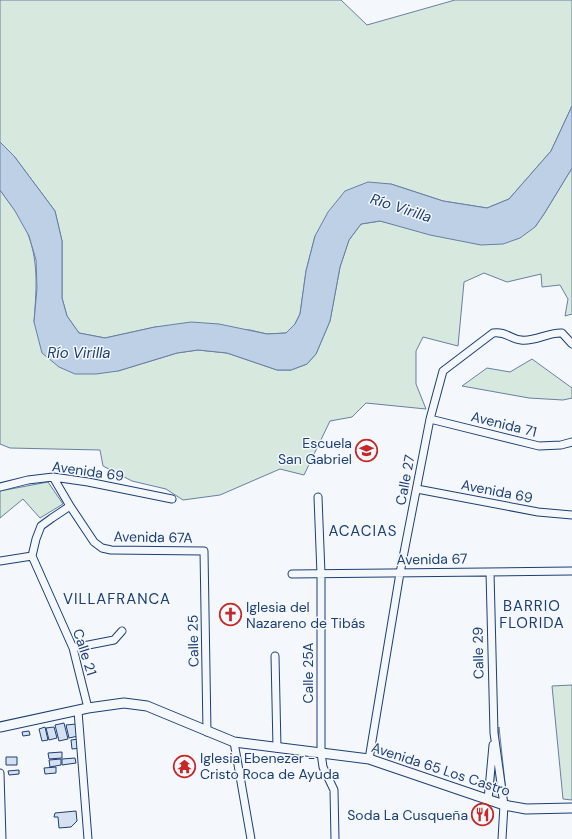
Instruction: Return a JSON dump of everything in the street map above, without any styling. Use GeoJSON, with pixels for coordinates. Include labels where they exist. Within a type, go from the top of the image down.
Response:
{"type":"FeatureCollection","features":[{"type":"Feature","properties":{"kind":"street","name":"Calle 27"},"geometry":{"type":"LineString","coordinates":[[369,759],[400,573],[430,419],[443,371],[493,333],[501,332],[520,340],[528,340],[556,333],[562,333],[572,344]]}},
{"type":"Feature","properties":{"kind":"street","name":"Avenida 71"},"geometry":{"type":"LineString","coordinates":[[430,419],[539,446],[562,445],[572,442]]}},
{"type":"Feature","properties":{"kind":"street","name":"Avenida 69"},"geometry":{"type":"LineString","coordinates":[[0,486],[28,480],[53,477],[88,482],[172,499]]}},
{"type":"Feature","properties":{"kind":"street"},"geometry":{"type":"LineString","coordinates":[[0,562],[32,556],[41,526],[70,506],[53,477]]}},
{"type":"Feature","properties":{"kind":"street","name":"Avenida 69"},"geometry":{"type":"LineString","coordinates":[[417,489],[538,512],[572,515]]}},
{"type":"Feature","properties":{"kind":"street","name":"Calle 25A"},"geometry":{"type":"LineString","coordinates":[[318,497],[321,574],[321,753],[323,767],[334,790],[335,839]]}},
{"type":"Feature","properties":{"kind":"street","name":"Avenida 67A"},"geometry":{"type":"LineString","coordinates":[[70,506],[94,542],[102,548],[112,550],[204,551]]}},
{"type":"Feature","properties":{"kind":"street","name":"Calle 25"},"geometry":{"type":"LineString","coordinates":[[204,551],[207,732]]}},
{"type":"Feature","properties":{"kind":"street","name":"Calle 21"},"geometry":{"type":"LineString","coordinates":[[32,556],[73,648],[88,708]]}},
{"type":"Feature","properties":{"kind":"street","name":"Avenida 67"},"geometry":{"type":"LineString","coordinates":[[292,574],[572,570]]}},
{"type":"Feature","properties":{"kind":"street","name":"Calle 29"},"geometry":{"type":"LineString","coordinates":[[490,572],[494,733],[504,805],[502,839]]}},
{"type":"Feature","properties":{"kind":"street"},"geometry":{"type":"LineString","coordinates":[[73,648],[114,640],[122,631]]}},
{"type":"Feature","properties":{"kind":"street"},"geometry":{"type":"LineString","coordinates":[[275,656],[277,748]]}},
{"type":"Feature","properties":{"kind":"street","name":"Avenida 65 Los Castro"},"geometry":{"type":"LineString","coordinates":[[0,727],[88,708],[124,703],[147,706],[234,742],[369,759],[504,805],[526,809],[572,808]]}},
{"type":"Feature","properties":{"kind":"street"},"geometry":{"type":"LineString","coordinates":[[78,711],[88,839]]}},
{"type":"Feature","properties":{"kind":"street","name":"Calle 29"},"geometry":{"type":"LineString","coordinates":[[488,800],[494,733]]}},
{"type":"Feature","properties":{"kind":"street"},"geometry":{"type":"LineString","coordinates":[[234,742],[251,839]]}},
{"type":"Feature","properties":{"kind":"street"},"geometry":{"type":"LineString","coordinates":[[0,773],[2,839]]}},
{"type":"Feature","properties":{"kind":"shaded area"},"geometry":{"type":"Polygon","coordinates":[[[0,0],[341,0],[367,25],[455,0],[572,0],[572,106],[551,151],[509,199],[487,208],[443,201],[391,184],[315,236],[306,271],[300,314],[295,324],[286,333],[267,334],[250,330],[155,327],[105,338],[79,333],[67,316],[62,298],[62,241],[55,211],[14,156],[0,142],[0,0]]]}},
{"type":"Feature","properties":{"kind":"shaded area"},"geometry":{"type":"Polygon","coordinates":[[[572,168],[572,314],[565,316],[568,299],[560,285],[542,287],[541,274],[507,282],[484,273],[464,282],[458,346],[423,337],[416,351],[416,384],[426,409],[366,403],[352,417],[330,421],[304,475],[280,469],[220,495],[183,500],[166,489],[132,481],[103,466],[100,450],[10,448],[0,444],[0,190],[24,224],[32,248],[36,269],[34,322],[118,371],[177,353],[198,350],[227,353],[277,370],[291,370],[307,364],[316,354],[330,321],[340,267],[349,240],[361,224],[380,221],[401,226],[535,227],[572,168]]]}},
{"type":"Feature","properties":{"kind":"shaded area"},"geometry":{"type":"Polygon","coordinates":[[[532,359],[572,388],[572,398],[563,400],[529,398],[462,386],[487,368],[510,372],[532,359]]]}},
{"type":"Feature","properties":{"kind":"shaded area"},"geometry":{"type":"Polygon","coordinates":[[[48,482],[63,504],[40,518],[23,499],[0,518],[0,491],[48,482]]]}},
{"type":"Feature","properties":{"kind":"shaded area"},"geometry":{"type":"Polygon","coordinates":[[[572,685],[572,800],[563,799],[552,686],[572,685]]]}},
{"type":"Feature","properties":{"kind":"shaded area"},"geometry":{"type":"Polygon","coordinates":[[[499,727],[507,801],[492,796],[499,727]]]}},
{"type":"Feature","properties":{"kind":"water","name":"Río Virilla"},"geometry":{"type":"Polygon","coordinates":[[[572,106],[572,168],[535,227],[520,238],[503,244],[481,245],[430,235],[380,221],[361,224],[349,240],[340,267],[330,321],[316,354],[307,364],[291,370],[277,370],[227,353],[198,350],[177,353],[118,371],[96,374],[75,374],[59,367],[42,353],[34,322],[37,288],[36,260],[29,236],[15,211],[0,190],[0,142],[14,156],[55,211],[62,241],[62,298],[67,316],[79,333],[105,338],[155,327],[191,322],[219,324],[267,334],[286,333],[295,324],[300,314],[306,271],[315,236],[328,212],[345,191],[368,182],[391,184],[443,201],[487,208],[509,199],[551,151],[572,106]]]}},
{"type":"Feature","properties":{"kind":"building"},"geometry":{"type":"Polygon","coordinates":[[[64,723],[68,739],[59,741],[55,725],[64,723]]]}},
{"type":"Feature","properties":{"kind":"building"},"geometry":{"type":"Polygon","coordinates":[[[76,724],[78,736],[69,738],[66,725],[76,724]]]}},
{"type":"Feature","properties":{"kind":"building"},"geometry":{"type":"Polygon","coordinates":[[[45,727],[48,740],[42,741],[39,729],[45,727]]]}},
{"type":"Feature","properties":{"kind":"building"},"geometry":{"type":"Polygon","coordinates":[[[54,727],[57,738],[49,740],[46,728],[54,727]]]}},
{"type":"Feature","properties":{"kind":"building"},"geometry":{"type":"Polygon","coordinates":[[[29,731],[30,735],[23,736],[22,732],[29,731]]]}},
{"type":"Feature","properties":{"kind":"building"},"geometry":{"type":"Polygon","coordinates":[[[79,739],[81,748],[72,749],[71,740],[79,739]]]}},
{"type":"Feature","properties":{"kind":"building"},"geometry":{"type":"Polygon","coordinates":[[[62,752],[62,758],[49,759],[48,753],[62,752]]]}},
{"type":"Feature","properties":{"kind":"building"},"geometry":{"type":"Polygon","coordinates":[[[6,757],[17,757],[17,765],[6,765],[6,757]]]}},
{"type":"Feature","properties":{"kind":"building"},"geometry":{"type":"Polygon","coordinates":[[[75,758],[76,763],[62,765],[62,759],[75,758]]]}},
{"type":"Feature","properties":{"kind":"building"},"geometry":{"type":"Polygon","coordinates":[[[61,759],[61,765],[50,767],[49,760],[61,759]]]}},
{"type":"Feature","properties":{"kind":"building"},"geometry":{"type":"Polygon","coordinates":[[[56,767],[56,773],[45,774],[44,768],[56,767]]]}},
{"type":"Feature","properties":{"kind":"building"},"geometry":{"type":"Polygon","coordinates":[[[19,770],[19,774],[9,775],[8,771],[19,770]]]}},
{"type":"Feature","properties":{"kind":"building"},"geometry":{"type":"Polygon","coordinates":[[[76,811],[77,821],[71,827],[59,828],[58,817],[54,817],[55,813],[76,811]]]}},
{"type":"Feature","properties":{"kind":"place","name":"Escuela San Gabriel"},"geometry":{"type":"Point","coordinates":[367,451]}},
{"type":"Feature","properties":{"kind":"place","name":"Iglesia del Nazareno de Tibás"},"geometry":{"type":"Point","coordinates":[231,615]}},
{"type":"Feature","properties":{"kind":"place","name":"Iglesia Ebenezer - Cristo Roca de Ayuda"},"geometry":{"type":"Point","coordinates":[185,766]}},
{"type":"Feature","properties":{"kind":"place","name":"Soda La Cusqueña"},"geometry":{"type":"Point","coordinates":[483,815]}},
{"type":"Feature","properties":{"kind":"district","name":"ACACIAS"},"geometry":{"type":"Point","coordinates":[363,531]}},
{"type":"Feature","properties":{"kind":"district","name":"VILLAFRANCA"},"geometry":{"type":"Point","coordinates":[117,599]}},
{"type":"Feature","properties":{"kind":"district","name":"BARRIO FLORIDA"},"geometry":{"type":"Point","coordinates":[532,614]}}]}
